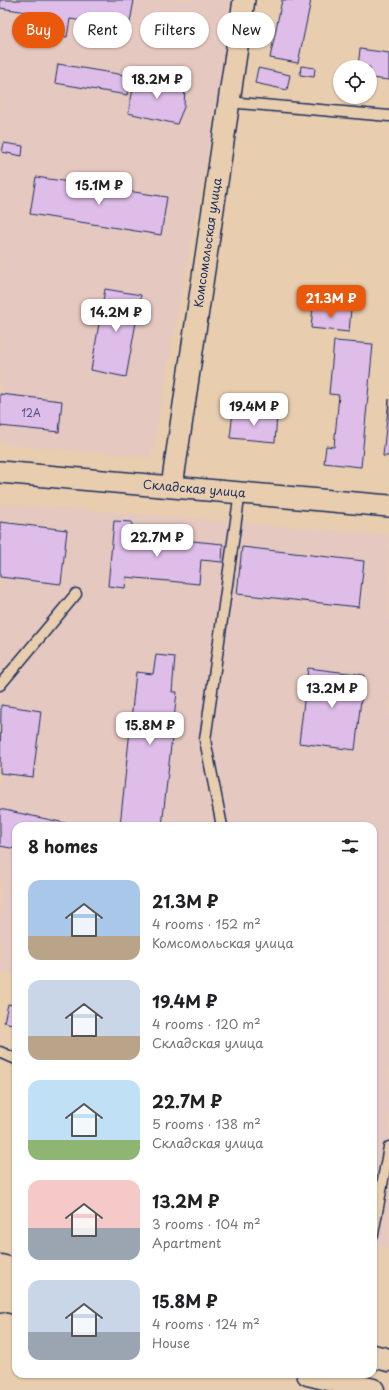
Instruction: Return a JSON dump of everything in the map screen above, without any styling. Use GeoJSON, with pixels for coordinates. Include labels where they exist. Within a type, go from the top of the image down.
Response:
{"type":"FeatureCollection","features":[{"type":"Feature","properties":{"kind":"main road"},"geometry":{"type":"LineString","coordinates":[[377,1357],[389,1360]]}},
{"type":"Feature","properties":{"kind":"main road"},"geometry":{"type":"LineString","coordinates":[[324,1378],[374,1390]]}},
{"type":"Feature","properties":{"kind":"street","name":"Комсомольская улица"},"geometry":{"type":"LineString","coordinates":[[172,486],[244,0]]}},
{"type":"Feature","properties":{"kind":"street","name":"Складская улица"},"geometry":{"type":"LineString","coordinates":[[0,472],[389,506]]}},
{"type":"Feature","properties":{"kind":"street"},"geometry":{"type":"LineString","coordinates":[[4,1301],[8,1268]]}},
{"type":"Feature","properties":{"kind":"lane"},"geometry":{"type":"LineString","coordinates":[[228,102],[389,116]]}},
{"type":"Feature","properties":{"kind":"lane"},"geometry":{"type":"LineString","coordinates":[[221,822],[205,740],[240,492]]}},
{"type":"Feature","properties":{"kind":"lane"},"geometry":{"type":"LineString","coordinates":[[0,685],[76,594]]}},
{"type":"Feature","properties":{"kind":"lane"},"geometry":{"type":"LineString","coordinates":[[0,1052],[12,1057]]}},
{"type":"Feature","properties":{"kind":"lane"},"geometry":{"type":"LineString","coordinates":[[377,1212],[389,1147]]}},
{"type":"Feature","properties":{"kind":"shaded area"},"geometry":{"type":"Polygon","coordinates":[[[0,0],[236,0],[234,12],[217,12],[217,48],[227,48],[151,457],[0,444],[0,0]]]}},
{"type":"Feature","properties":{"kind":"shaded area"},"geometry":{"type":"Polygon","coordinates":[[[0,503],[389,535],[389,1248],[377,1245],[377,822],[12,822],[12,974],[0,971],[0,503]]]}},
{"type":"Feature","properties":{"kind":"building"},"geometry":{"type":"Polygon","coordinates":[[[0,0],[134,0],[132,12],[73,12],[73,19],[70,19],[67,37],[65,37],[65,12],[27,12],[0,8],[0,0]]]}},
{"type":"Feature","properties":{"kind":"building"},"geometry":{"type":"Polygon","coordinates":[[[282,0],[311,0],[298,63],[270,58],[272,48],[275,48],[275,34],[282,0]]]}},
{"type":"Feature","properties":{"kind":"building"},"geometry":{"type":"Polygon","coordinates":[[[360,49],[389,53],[389,80],[377,79],[377,60],[359,60],[360,49]]]}},
{"type":"Feature","properties":{"kind":"building"},"geometry":{"type":"Polygon","coordinates":[[[58,64],[130,76],[127,95],[55,83],[58,64]]]}},
{"type":"Feature","properties":{"kind":"building"},"geometry":{"type":"Polygon","coordinates":[[[301,66],[315,68],[314,77],[300,75],[301,66]]]}},
{"type":"Feature","properties":{"kind":"building"},"geometry":{"type":"Polygon","coordinates":[[[258,68],[290,75],[287,90],[255,83],[258,68]]]}},
{"type":"Feature","properties":{"kind":"building"},"geometry":{"type":"Polygon","coordinates":[[[136,76],[185,87],[184,107],[177,124],[128,113],[136,76]]]}},
{"type":"Feature","properties":{"kind":"building"},"geometry":{"type":"Polygon","coordinates":[[[4,143],[23,146],[22,156],[2,152],[4,143]]]}},
{"type":"Feature","properties":{"kind":"building"},"geometry":{"type":"Polygon","coordinates":[[[36,177],[167,197],[161,235],[30,214],[36,177]]]}},
{"type":"Feature","properties":{"kind":"building"},"geometry":{"type":"Polygon","coordinates":[[[105,289],[141,295],[126,377],[91,370],[105,289]]]}},
{"type":"Feature","properties":{"kind":"building"},"geometry":{"type":"Polygon","coordinates":[[[313,306],[351,309],[349,332],[311,328],[313,306]]]}},
{"type":"Feature","properties":{"kind":"building"},"geometry":{"type":"Polygon","coordinates":[[[334,341],[373,344],[361,467],[324,463],[326,446],[334,447],[339,395],[329,394],[334,341]]]}},
{"type":"Feature","properties":{"kind":"building"},"geometry":{"type":"Polygon","coordinates":[[[0,394],[62,401],[59,432],[0,426],[0,394]]]}},
{"type":"Feature","properties":{"kind":"building"},"geometry":{"type":"Polygon","coordinates":[[[389,399],[389,456],[383,456],[389,399]]]}},
{"type":"Feature","properties":{"kind":"building"},"geometry":{"type":"Polygon","coordinates":[[[233,411],[277,415],[275,442],[230,438],[233,411]]]}},
{"type":"Feature","properties":{"kind":"building"},"geometry":{"type":"Polygon","coordinates":[[[114,521],[132,522],[131,535],[223,544],[222,562],[201,560],[199,584],[126,577],[125,588],[108,586],[114,521]]]}},
{"type":"Feature","properties":{"kind":"building"},"geometry":{"type":"Polygon","coordinates":[[[0,522],[67,530],[61,584],[0,577],[0,522]]]}},
{"type":"Feature","properties":{"kind":"building"},"geometry":{"type":"Polygon","coordinates":[[[242,547],[364,561],[359,607],[237,594],[242,547]]]}},
{"type":"Feature","properties":{"kind":"building"},"geometry":{"type":"Polygon","coordinates":[[[156,655],[175,657],[172,692],[177,692],[162,822],[120,822],[136,672],[153,674],[156,655]]]}},
{"type":"Feature","properties":{"kind":"building"},"geometry":{"type":"Polygon","coordinates":[[[308,668],[364,675],[355,750],[299,743],[308,668]]]}},
{"type":"Feature","properties":{"kind":"building"},"geometry":{"type":"Polygon","coordinates":[[[1,705],[41,711],[33,777],[0,773],[1,705]]]}},
{"type":"Feature","properties":{"kind":"building"},"geometry":{"type":"Polygon","coordinates":[[[0,809],[60,822],[12,822],[12,848],[0,846],[0,809]]]}},
{"type":"Feature","properties":{"kind":"building"},"geometry":{"type":"Polygon","coordinates":[[[8,1004],[12,1005],[12,1024],[4,1022],[8,1004]]]}}]}
